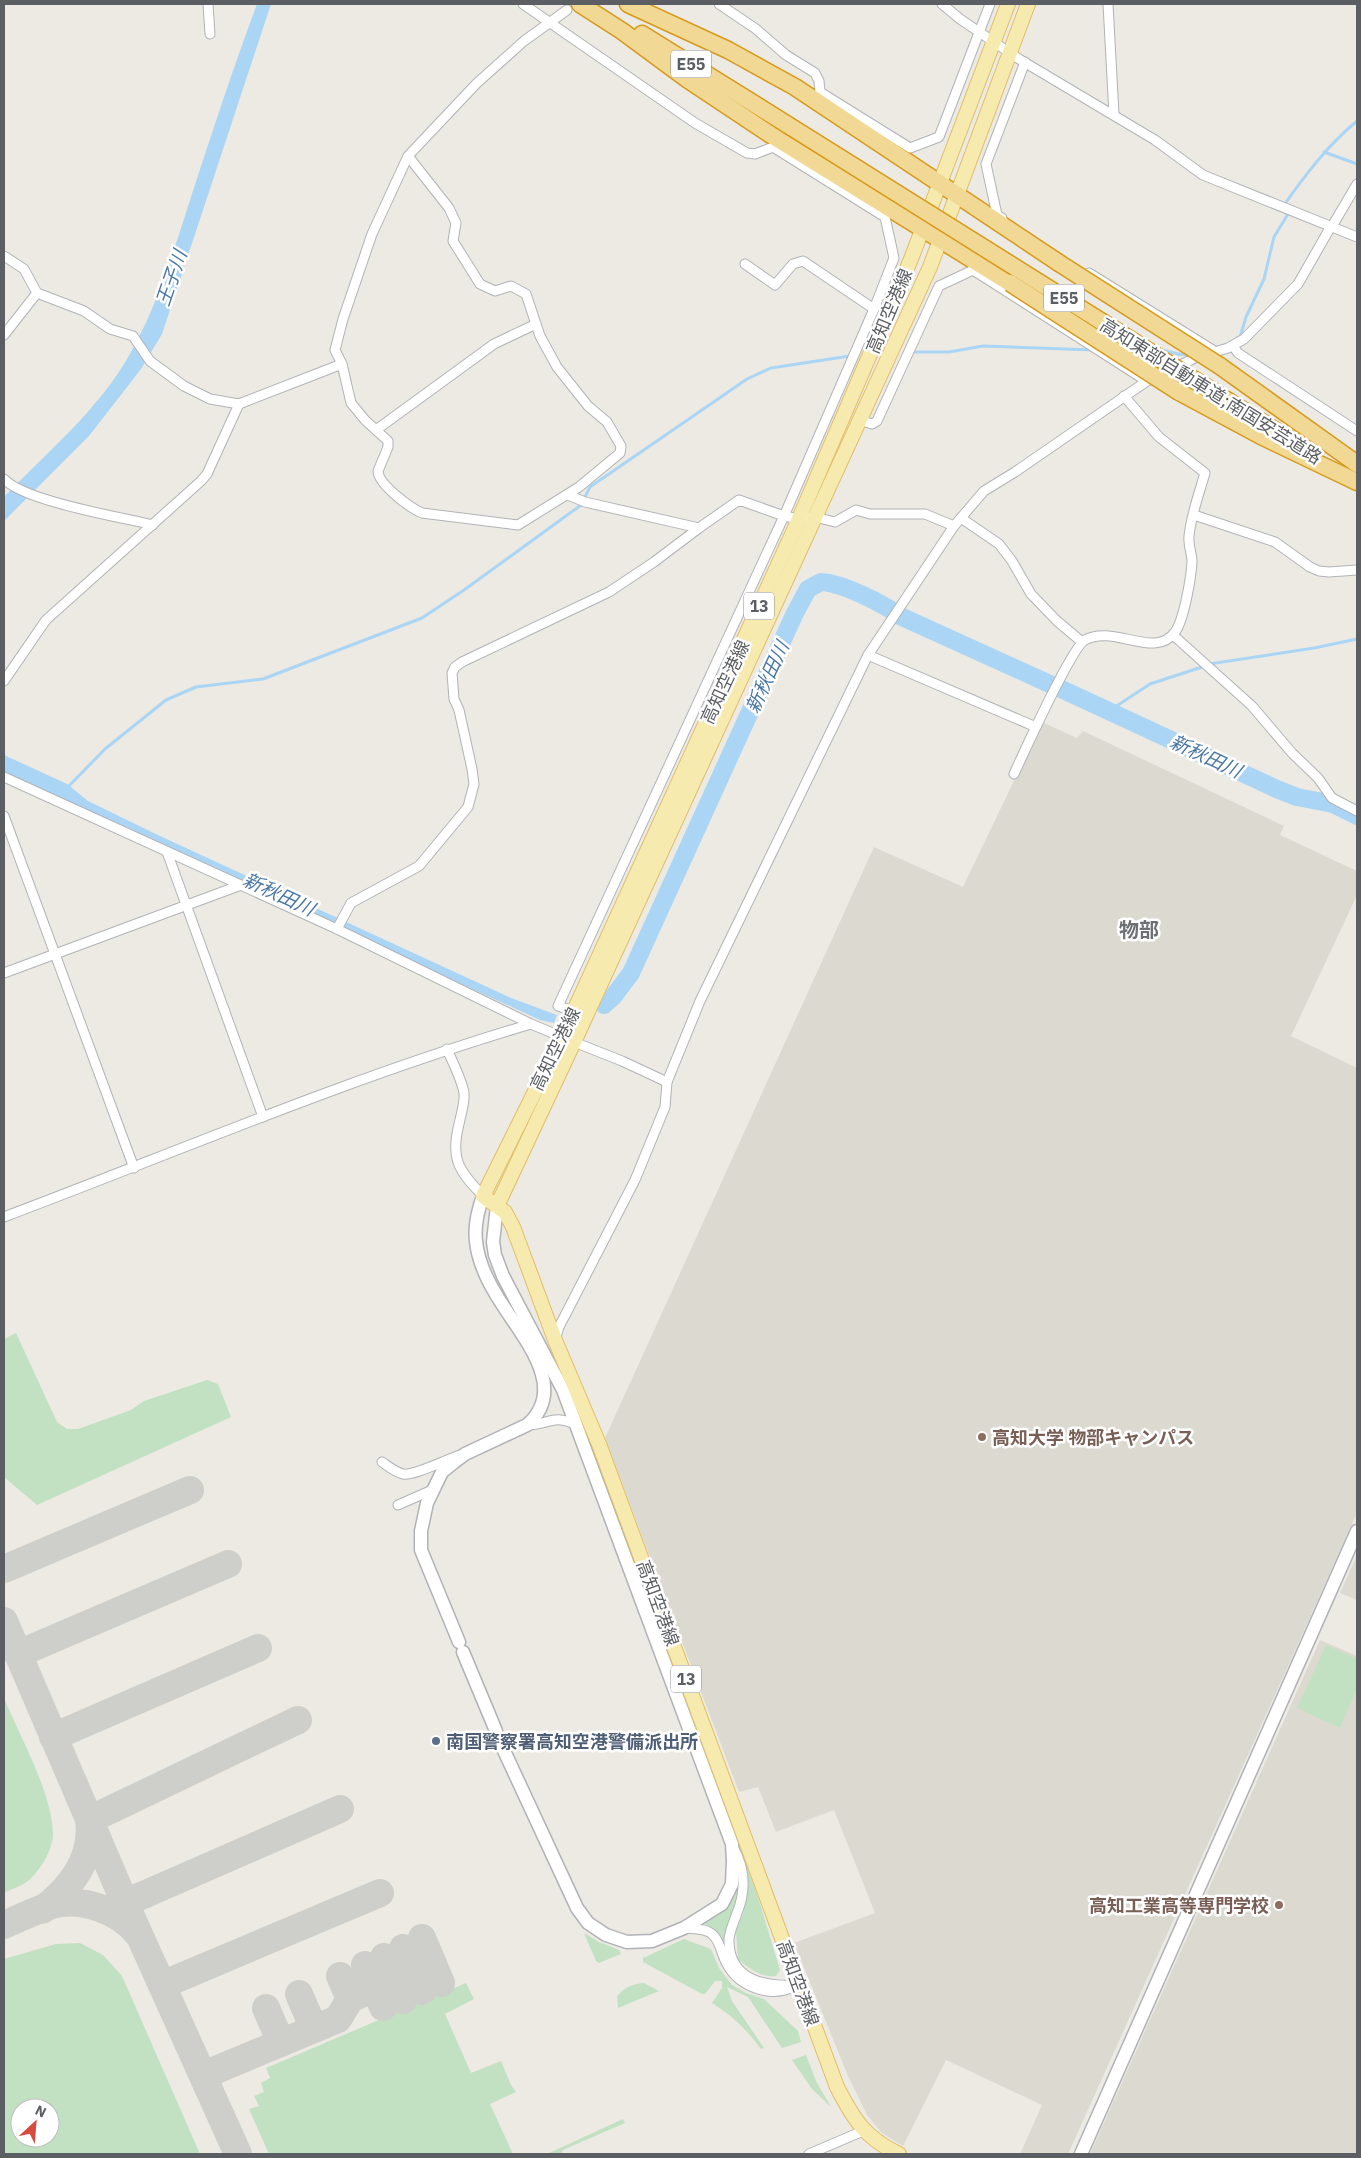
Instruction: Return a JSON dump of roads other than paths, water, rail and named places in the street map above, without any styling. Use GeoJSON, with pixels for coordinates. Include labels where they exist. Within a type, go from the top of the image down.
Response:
{"type":"FeatureCollection","features":[{"type":"Feature","properties":{"kind":"highway","name":"高知東部自動車道;南国安芸道路"},"geometry":{"type":"LineString","coordinates":[[594,4],[1357,482]]}},
{"type":"Feature","properties":{"kind":"highway"},"geometry":{"type":"LineString","coordinates":[[628,4],[728,50],[795,87],[1059,263],[1218,359],[1357,464]]}},
{"type":"Feature","properties":{"kind":"highway"},"geometry":{"type":"LineString","coordinates":[[573,7],[622,30],[687,79],[771,135],[1010,283],[1179,392],[1246,428],[1357,482]]}},
{"type":"Feature","properties":{"kind":"main road","name":"高知空港線"},"geometry":{"type":"LineString","coordinates":[[899,2154],[872,2139],[863,2131],[854,2120],[837,2087],[639,1552],[510,1218],[483,1196],[568,1040],[573,1012],[799,519],[923,230],[1008,4]]}},
{"type":"Feature","properties":{"kind":"main road","name":"高知空港線"},"geometry":{"type":"LineString","coordinates":[[497,1206],[568,1040],[815,517],[941,240],[1028,4]]}},
{"type":"Feature","properties":{"kind":"street"},"geometry":{"type":"LineString","coordinates":[[208,4],[210,34]]}},
{"type":"Feature","properties":{"kind":"street"},"geometry":{"type":"LineString","coordinates":[[523,4],[695,123],[747,153],[755,154],[773,147],[885,217],[894,258],[874,309],[784,516],[558,1006],[573,1012]]}},
{"type":"Feature","properties":{"kind":"street"},"geometry":{"type":"LineString","coordinates":[[719,4],[756,29],[786,55],[816,73],[820,92],[910,148],[939,137],[990,4]]}},
{"type":"Feature","properties":{"kind":"street"},"geometry":{"type":"LineString","coordinates":[[942,4],[960,19],[1025,62],[1155,140],[1202,175],[1357,238]]}},
{"type":"Feature","properties":{"kind":"street"},"geometry":{"type":"LineString","coordinates":[[1108,4],[1114,115]]}},
{"type":"Feature","properties":{"kind":"street"},"geometry":{"type":"LineString","coordinates":[[408,156],[449,208],[456,223],[453,241],[480,284],[495,291],[511,286],[526,294],[536,324],[556,368],[588,406],[607,422],[621,446],[620,453],[568,495],[518,526],[422,513],[411,508],[378,474],[389,444],[388,441],[351,403],[342,364],[335,350],[343,319],[372,234],[408,156],[477,83],[549,21],[573,7]]}},
{"type":"Feature","properties":{"kind":"street"},"geometry":{"type":"LineString","coordinates":[[1025,62],[986,164],[997,215],[1218,359]]}},
{"type":"Feature","properties":{"kind":"street"},"geometry":{"type":"LineString","coordinates":[[556,1340],[559,1327],[635,1180],[665,1107],[667,1082],[700,1001],[868,655],[954,526],[984,491],[1147,381],[1195,358],[1218,359],[1244,339],[1298,284],[1357,184]]}},
{"type":"Feature","properties":{"kind":"street"},"geometry":{"type":"LineString","coordinates":[[4,256],[24,269],[37,293],[84,311],[110,329],[133,336],[150,361],[184,386],[210,399],[239,404],[342,364]]}},
{"type":"Feature","properties":{"kind":"street"},"geometry":{"type":"LineString","coordinates":[[745,264],[775,285],[793,264],[803,261],[874,309]]}},
{"type":"Feature","properties":{"kind":"street"},"geometry":{"type":"LineString","coordinates":[[860,420],[872,424],[877,421],[939,286],[973,270],[1147,381]]}},
{"type":"Feature","properties":{"kind":"street"},"geometry":{"type":"LineString","coordinates":[[4,334],[37,293]]}},
{"type":"Feature","properties":{"kind":"street"},"geometry":{"type":"LineString","coordinates":[[376,430],[494,344],[536,324]]}},
{"type":"Feature","properties":{"kind":"street"},"geometry":{"type":"LineString","coordinates":[[1233,346],[1245,358],[1357,431]]}},
{"type":"Feature","properties":{"kind":"street"},"geometry":{"type":"LineString","coordinates":[[1014,774],[1036,728],[1082,642],[1094,637],[1110,635],[1152,644],[1173,635],[1183,617],[1192,561],[1188,550],[1188,538],[1205,474],[1159,437],[1124,396]]}},
{"type":"Feature","properties":{"kind":"street"},"geometry":{"type":"LineString","coordinates":[[4,682],[46,620],[153,525],[207,474],[239,404]]}},
{"type":"Feature","properties":{"kind":"street"},"geometry":{"type":"LineString","coordinates":[[6,482],[34,497],[153,525]]}},
{"type":"Feature","properties":{"kind":"street"},"geometry":{"type":"LineString","coordinates":[[568,495],[586,502],[699,528]]}},
{"type":"Feature","properties":{"kind":"street"},"geometry":{"type":"LineString","coordinates":[[337,929],[351,902],[419,866],[468,807],[474,784],[467,740],[454,699],[452,673],[455,667],[479,653],[609,592],[662,557],[739,500],[784,516],[799,519],[815,517],[834,522],[856,510],[870,514],[925,514],[954,526]]}},
{"type":"Feature","properties":{"kind":"street"},"geometry":{"type":"LineString","coordinates":[[1194,515],[1275,542],[1310,567],[1329,572],[1357,570]]}},
{"type":"Feature","properties":{"kind":"street"},"geometry":{"type":"LineString","coordinates":[[961,518],[999,544],[1032,594],[1057,621],[1082,642]]}},
{"type":"Feature","properties":{"kind":"street"},"geometry":{"type":"LineString","coordinates":[[1173,635],[1252,706],[1292,753],[1318,778],[1332,798],[1357,811]]}},
{"type":"Feature","properties":{"kind":"street"},"geometry":{"type":"LineString","coordinates":[[868,655],[1036,728]]}},
{"type":"Feature","properties":{"kind":"street"},"geometry":{"type":"LineString","coordinates":[[4,777],[337,929],[531,1024],[622,1061],[667,1082]]}},
{"type":"Feature","properties":{"kind":"street"},"geometry":{"type":"LineString","coordinates":[[4,816],[134,1168]]}},
{"type":"Feature","properties":{"kind":"street"},"geometry":{"type":"LineString","coordinates":[[167,852],[263,1117]]}},
{"type":"Feature","properties":{"kind":"street"},"geometry":{"type":"LineString","coordinates":[[4,973],[241,885]]}},
{"type":"Feature","properties":{"kind":"street"},"geometry":{"type":"LineString","coordinates":[[4,1217],[263,1117],[447,1049],[531,1024]]}},
{"type":"Feature","properties":{"kind":"street"},"geometry":{"type":"LineString","coordinates":[[382,1462],[404,1474],[412,1474],[444,1460],[465,1454],[527,1426],[534,1420],[544,1400],[544,1380],[529,1345],[489,1282],[480,1257],[476,1241],[476,1228],[483,1196],[464,1175],[455,1157],[455,1137],[462,1110],[464,1092],[447,1049]]}},
{"type":"Feature","properties":{"kind":"street"},"geometry":{"type":"LineString","coordinates":[[497,1206],[493,1242],[495,1255],[563,1390],[732,1844],[740,1859],[743,1883],[741,1903],[729,1938],[733,1961],[744,1974],[761,1983],[781,1986],[798,1985]]}},
{"type":"Feature","properties":{"kind":"street"},"geometry":{"type":"LineString","coordinates":[[527,1426],[559,1418],[577,1426]]}},
{"type":"Feature","properties":{"kind":"street"},"geometry":{"type":"LineString","coordinates":[[465,1454],[442,1472],[432,1490],[423,1517],[421,1550],[498,1737],[577,1908],[588,1923],[606,1935],[635,1942],[652,1941],[684,1928],[716,1909],[728,1895],[734,1872],[732,1844]]}},
{"type":"Feature","properties":{"kind":"street"},"geometry":{"type":"LineString","coordinates":[[398,1506],[432,1490]]}},
{"type":"Feature","properties":{"kind":"street"},"geometry":{"type":"LineString","coordinates":[[1081,2154],[1357,1531]]}},
{"type":"Feature","properties":{"kind":"street"},"geometry":{"type":"LineString","coordinates":[[684,1928],[700,1929],[714,1936],[727,1966],[733,1974],[746,1984],[760,1990],[783,1992],[798,1985]]}},
{"type":"Feature","properties":{"kind":"street"},"geometry":{"type":"LineString","coordinates":[[809,2154],[863,2131]]}},
{"type":"Feature","properties":{"kind":"water","name":"王子川"},"geometry":{"type":"Polygon","coordinates":[[[257,4],[271,4],[162,334],[141,369],[89,436],[4,521],[4,497],[89,411],[118,373],[141,334],[165,276],[257,4]]]}},
{"type":"Feature","properties":{"kind":"water"},"geometry":{"type":"Polygon","coordinates":[[[4,755],[67,784],[88,801],[160,836],[511,998],[557,1015],[554,1023],[540,1020],[4,774],[4,755]]]}},
{"type":"Feature","properties":{"kind":"waterway"},"geometry":{"type":"LineString","coordinates":[[1287,206],[1284,205],[1318,160],[1357,121]]}},
{"type":"Feature","properties":{"kind":"waterway"},"geometry":{"type":"LineString","coordinates":[[1324,152],[1357,164]]}},
{"type":"Feature","properties":{"kind":"waterway"},"geometry":{"type":"LineString","coordinates":[[1237,338],[1240,337],[1246,317],[1264,279],[1274,237],[1288,214]]}},
{"type":"Feature","properties":{"kind":"waterway"},"geometry":{"type":"LineString","coordinates":[[913,352],[949,352],[983,346],[1094,350]]}},
{"type":"Feature","properties":{"kind":"waterway"},"geometry":{"type":"LineString","coordinates":[[1159,350],[1182,355],[1191,354]]}},
{"type":"Feature","properties":{"kind":"waterway"},"geometry":{"type":"LineString","coordinates":[[585,497],[590,487],[747,379],[771,368],[850,356]]}},
{"type":"Feature","properties":{"kind":"waterway"},"geometry":{"type":"LineString","coordinates":[[66,789],[105,749],[166,700],[196,687],[263,679],[422,618],[464,590],[581,505]]}},
{"type":"Feature","properties":{"kind":"waterway","name":"新秋田川"},"geometry":{"type":"LineString","coordinates":[[604,1005],[613,997],[631,973],[795,613],[808,589],[821,582],[840,586],[873,600],[900,616],[1054,686]]}},
{"type":"Feature","properties":{"kind":"waterway"},"geometry":{"type":"LineString","coordinates":[[1209,664],[1314,648],[1357,639]]}},
{"type":"Feature","properties":{"kind":"waterway"},"geometry":{"type":"LineString","coordinates":[[1109,711],[1150,684],[1202,667]]}},
{"type":"Feature","properties":{"kind":"waterway","name":"新秋田川"},"geometry":{"type":"LineString","coordinates":[[1059,688],[1279,790],[1297,797],[1333,804],[1357,816]]}},
{"type":"Feature","properties":{"kind":"place","name":"高知大学 物部キャンパス"},"geometry":{"type":"Point","coordinates":[982,1437]}},
{"type":"Feature","properties":{"kind":"place","name":"南国警察署高知空港警備派出所"},"geometry":{"type":"Point","coordinates":[436,1741]}},
{"type":"Feature","properties":{"kind":"place","name":"高知工業高等専門学校"},"geometry":{"type":"Point","coordinates":[1279,1905]}},
{"type":"Feature","properties":{"kind":"district","name":"物部"},"geometry":{"type":"Point","coordinates":[1139,929]}}]}
